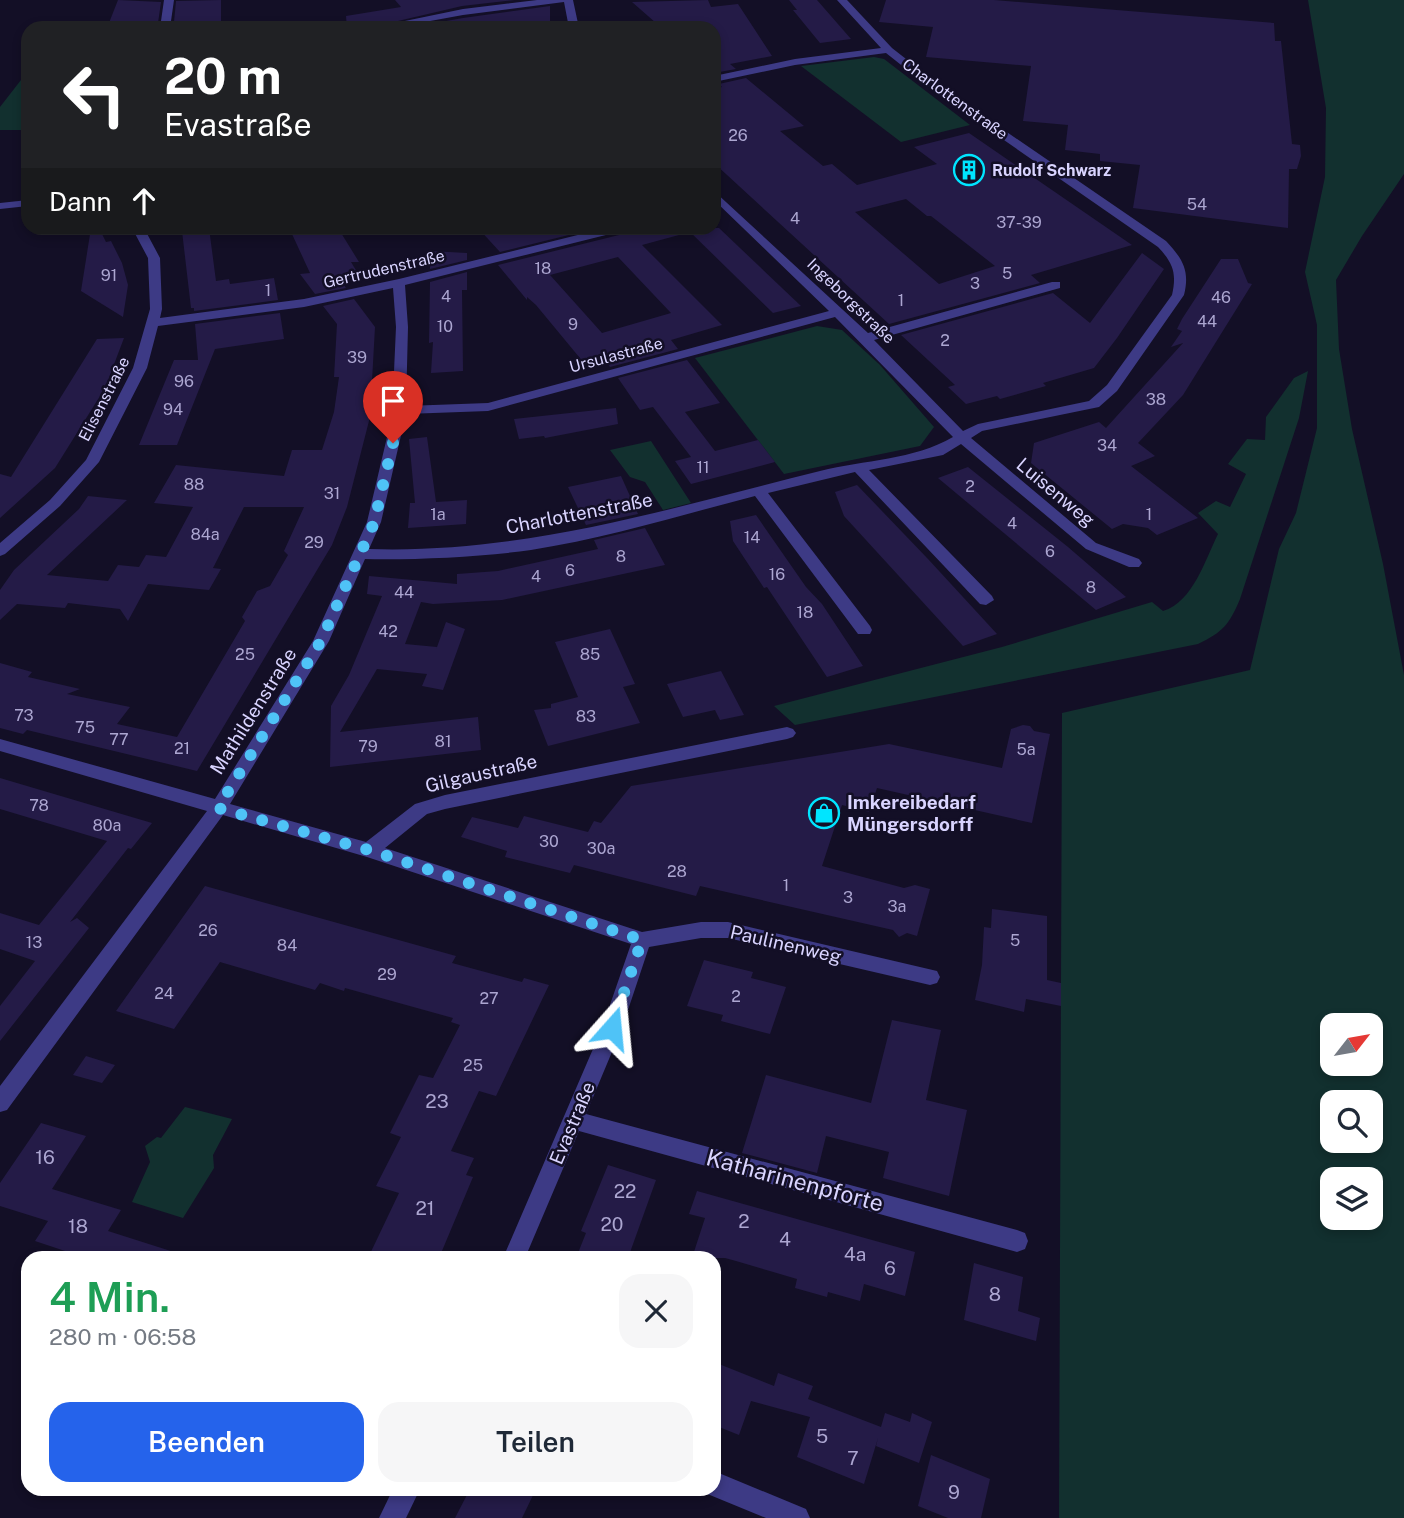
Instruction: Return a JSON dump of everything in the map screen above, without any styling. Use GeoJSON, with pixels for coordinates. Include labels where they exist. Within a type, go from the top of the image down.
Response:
{"type":"FeatureCollection","features":[{"type":"Feature","properties":{"kind":"street"},"geometry":{"type":"LineString","coordinates":[[166,21],[169,0]]}},
{"type":"Feature","properties":{"kind":"street"},"geometry":{"type":"LineString","coordinates":[[414,21],[559,0]]}},
{"type":"Feature","properties":{"kind":"street"},"geometry":{"type":"LineString","coordinates":[[568,0],[572,21]]}},
{"type":"Feature","properties":{"kind":"street","name":"Charlottenstraße"},"geometry":{"type":"LineString","coordinates":[[362,554],[431,553],[530,545],[642,521],[758,490],[938,452],[978,428],[1094,404],[1112,388],[1178,295],[1183,277],[1179,262],[1162,244],[943,93],[888,50],[842,0]]}},
{"type":"Feature","properties":{"kind":"street"},"geometry":{"type":"LineString","coordinates":[[721,78],[795,62],[888,50]]}},
{"type":"Feature","properties":{"kind":"street"},"geometry":{"type":"LineString","coordinates":[[0,206],[21,204]]}},
{"type":"Feature","properties":{"kind":"street","name":"Ingeborgstraße"},"geometry":{"type":"LineString","coordinates":[[721,204],[865,338],[961,437]]}},
{"type":"Feature","properties":{"kind":"street","name":"Elisenstraße"},"geometry":{"type":"LineString","coordinates":[[0,551],[54,503],[92,462],[141,368],[156,309],[154,258],[142,235]]}},
{"type":"Feature","properties":{"kind":"street","name":"Gertrudenstraße"},"geometry":{"type":"LineString","coordinates":[[153,323],[304,303],[399,283],[590,235]]}},
{"type":"Feature","properties":{"kind":"street","name":"Mathildenstraße"},"geometry":{"type":"LineString","coordinates":[[0,1102],[218,808],[321,641],[374,523],[400,410],[402,327],[399,283]]}},
{"type":"Feature","properties":{"kind":"street"},"geometry":{"type":"LineString","coordinates":[[865,338],[1056,285]]}},
{"type":"Feature","properties":{"kind":"street","name":"Ursulastraße"},"geometry":{"type":"LineString","coordinates":[[400,410],[488,407],[838,312]]}},
{"type":"Feature","properties":{"kind":"street","name":"Luisenweg"},"geometry":{"type":"LineString","coordinates":[[961,437],[1091,546],[1134,563]]}},
{"type":"Feature","properties":{"kind":"street"},"geometry":{"type":"LineString","coordinates":[[858,467],[986,600]]}},
{"type":"Feature","properties":{"kind":"street"},"geometry":{"type":"LineString","coordinates":[[758,490],[864,630]]}},
{"type":"Feature","properties":{"kind":"street","name":"Gilgaustraße"},"geometry":{"type":"LineString","coordinates":[[369,850],[413,814],[445,802],[787,733]]}},
{"type":"Feature","properties":{"kind":"street"},"geometry":{"type":"LineString","coordinates":[[0,745],[369,850],[642,940]]}},
{"type":"Feature","properties":{"kind":"street","name":"Paulinenweg"},"geometry":{"type":"LineString","coordinates":[[642,940],[701,930],[729,930],[930,976]]}},
{"type":"Feature","properties":{"kind":"street","name":"Evastraße"},"geometry":{"type":"LineString","coordinates":[[517,1251],[612,1028],[642,940]]}},
{"type":"Feature","properties":{"kind":"street","name":"Katharinenpforte"},"geometry":{"type":"LineString","coordinates":[[573,1119],[1017,1241]]}},
{"type":"Feature","properties":{"kind":"street"},"geometry":{"type":"LineString","coordinates":[[721,1487],[797,1518]]}},
{"type":"Feature","properties":{"kind":"street"},"geometry":{"type":"LineString","coordinates":[[392,1518],[403,1496]]}},
{"type":"Feature","properties":{"kind":"green space"},"geometry":{"type":"Polygon","coordinates":[[[1308,0],[1404,0],[1404,174],[1336,280],[1339,349],[1352,429],[1383,564],[1404,675],[1404,1518],[1059,1518],[1062,713],[1250,670],[1279,549],[1296,513],[1317,428],[1317,325],[1305,272],[1325,177],[1326,108],[1308,0]]]}},
{"type":"Feature","properties":{"kind":"green space"},"geometry":{"type":"Polygon","coordinates":[[[874,57],[884,59],[970,125],[901,142],[801,66],[874,57]]]}},
{"type":"Feature","properties":{"kind":"green space"},"geometry":{"type":"Polygon","coordinates":[[[21,80],[21,130],[0,130],[0,107],[21,80]]]}},
{"type":"Feature","properties":{"kind":"green space"},"geometry":{"type":"Polygon","coordinates":[[[817,326],[842,330],[880,365],[934,427],[920,446],[784,474],[695,358],[817,326]]]}},
{"type":"Feature","properties":{"kind":"green space"},"geometry":{"type":"Polygon","coordinates":[[[1308,371],[1299,418],[1240,599],[1228,622],[1214,636],[1198,644],[795,725],[774,706],[1002,647],[1152,602],[1163,611],[1173,606],[1197,579],[1218,534],[1198,513],[1216,501],[1230,507],[1246,474],[1228,464],[1247,439],[1265,440],[1266,417],[1294,378],[1308,371]]]}},
{"type":"Feature","properties":{"kind":"green space"},"geometry":{"type":"Polygon","coordinates":[[[651,441],[691,503],[663,510],[645,482],[630,477],[610,450],[651,441]]]}},
{"type":"Feature","properties":{"kind":"green space"},"geometry":{"type":"Polygon","coordinates":[[[185,1107],[232,1119],[213,1155],[214,1168],[183,1218],[132,1202],[150,1162],[145,1146],[157,1137],[161,1138],[185,1107]]]}},
{"type":"Feature","properties":{"kind":"building"},"geometry":{"type":"Polygon","coordinates":[[[118,0],[161,2],[158,21],[110,21],[118,0]]]}},
{"type":"Feature","properties":{"kind":"building"},"geometry":{"type":"Polygon","coordinates":[[[221,0],[221,21],[174,21],[176,1],[221,0]]]}},
{"type":"Feature","properties":{"kind":"building"},"geometry":{"type":"Polygon","coordinates":[[[395,0],[515,0],[462,6],[398,21],[346,21],[346,16],[401,7],[395,0]]]}},
{"type":"Feature","properties":{"kind":"building"},"geometry":{"type":"Polygon","coordinates":[[[708,0],[711,7],[738,4],[772,56],[730,64],[736,69],[721,72],[721,21],[654,21],[632,2],[708,0]]]}},
{"type":"Feature","properties":{"kind":"building"},"geometry":{"type":"Polygon","coordinates":[[[789,0],[817,0],[851,39],[820,43],[793,10],[797,10],[789,0]]]}},
{"type":"Feature","properties":{"kind":"building"},"geometry":{"type":"Polygon","coordinates":[[[886,0],[994,0],[1274,23],[1275,41],[1281,41],[1292,144],[1300,145],[1301,156],[1297,169],[1289,169],[1288,228],[1133,208],[1140,165],[1100,161],[1100,154],[1065,150],[1068,125],[1023,121],[1031,66],[926,57],[933,27],[879,22],[886,0]]]}},
{"type":"Feature","properties":{"kind":"building"},"geometry":{"type":"Polygon","coordinates":[[[550,6],[550,21],[446,21],[550,6]]]}},
{"type":"Feature","properties":{"kind":"building"},"geometry":{"type":"Polygon","coordinates":[[[746,78],[804,126],[780,131],[823,166],[832,164],[857,185],[937,164],[914,147],[969,133],[1132,245],[1031,275],[1040,283],[889,324],[721,169],[721,84],[746,78]],[[906,199],[855,212],[939,284],[995,266],[931,216],[927,216],[906,199]]]}},
{"type":"Feature","properties":{"kind":"building"},"geometry":{"type":"Polygon","coordinates":[[[721,230],[801,306],[773,313],[693,235],[721,235],[721,230]]]}},
{"type":"Feature","properties":{"kind":"building"},"geometry":{"type":"Polygon","coordinates":[[[90,235],[102,235],[106,242],[111,241],[122,263],[128,285],[123,317],[81,291],[90,235]]]}},
{"type":"Feature","properties":{"kind":"building"},"geometry":{"type":"Polygon","coordinates":[[[182,235],[210,235],[216,281],[229,279],[230,284],[274,278],[278,300],[194,311],[194,308],[191,308],[182,235]]]}},
{"type":"Feature","properties":{"kind":"building"},"geometry":{"type":"Polygon","coordinates":[[[292,235],[342,235],[359,262],[351,262],[360,277],[341,281],[346,288],[315,294],[300,274],[310,273],[292,235]]]}},
{"type":"Feature","properties":{"kind":"building"},"geometry":{"type":"Polygon","coordinates":[[[484,235],[569,235],[500,252],[484,235]]]}},
{"type":"Feature","properties":{"kind":"building"},"geometry":{"type":"Polygon","coordinates":[[[619,235],[679,235],[642,245],[722,325],[671,340],[678,349],[610,367],[604,359],[584,363],[536,305],[527,297],[527,300],[498,265],[619,235]],[[618,257],[550,275],[602,333],[671,313],[618,257]]]}},
{"type":"Feature","properties":{"kind":"building"},"geometry":{"type":"Polygon","coordinates":[[[430,251],[467,253],[467,260],[430,269],[430,251]]]}},
{"type":"Feature","properties":{"kind":"building"},"geometry":{"type":"Polygon","coordinates":[[[1142,253],[1164,269],[1117,338],[1094,368],[1043,383],[1046,386],[1000,399],[997,396],[966,404],[948,387],[955,385],[901,335],[1053,293],[1090,323],[1142,253]]]}},
{"type":"Feature","properties":{"kind":"building"},"geometry":{"type":"Polygon","coordinates":[[[1221,259],[1238,259],[1248,283],[1252,284],[1183,395],[1138,443],[1155,456],[1131,466],[1198,518],[1157,535],[1148,528],[1123,524],[1112,529],[1031,463],[1034,443],[1099,422],[1106,428],[1183,343],[1171,347],[1182,331],[1177,329],[1182,319],[1221,259]]]}},
{"type":"Feature","properties":{"kind":"building"},"geometry":{"type":"Polygon","coordinates":[[[467,272],[467,290],[462,290],[463,371],[431,373],[433,342],[429,343],[430,282],[467,272]]]}},
{"type":"Feature","properties":{"kind":"building"},"geometry":{"type":"Polygon","coordinates":[[[354,299],[375,327],[370,417],[347,507],[332,545],[197,771],[27,730],[23,734],[0,728],[0,663],[32,672],[28,677],[80,689],[67,694],[130,707],[117,724],[177,737],[245,621],[242,617],[257,591],[270,586],[288,555],[284,551],[304,507],[244,507],[213,568],[221,569],[209,590],[148,584],[128,621],[120,609],[68,603],[65,608],[17,604],[0,620],[0,590],[14,570],[79,509],[88,496],[127,500],[47,575],[108,581],[118,565],[139,567],[146,555],[166,557],[193,507],[154,503],[176,465],[284,476],[292,450],[322,450],[334,412],[339,377],[334,377],[337,324],[323,306],[354,299]]]}},
{"type":"Feature","properties":{"kind":"building"},"geometry":{"type":"Polygon","coordinates":[[[280,313],[284,339],[215,349],[177,445],[139,445],[174,360],[198,360],[195,324],[280,313]]]}},
{"type":"Feature","properties":{"kind":"building"},"geometry":{"type":"Polygon","coordinates":[[[124,338],[105,388],[55,468],[0,518],[0,474],[11,477],[97,339],[124,338]]]}},
{"type":"Feature","properties":{"kind":"building"},"geometry":{"type":"Polygon","coordinates":[[[687,360],[720,403],[685,412],[715,451],[758,440],[775,462],[691,484],[675,461],[691,457],[653,407],[640,410],[618,378],[687,360]]]}},
{"type":"Feature","properties":{"kind":"building"},"geometry":{"type":"Polygon","coordinates":[[[616,408],[618,424],[545,438],[519,439],[514,419],[616,408]]]}},
{"type":"Feature","properties":{"kind":"building"},"geometry":{"type":"Polygon","coordinates":[[[427,437],[436,502],[467,500],[466,524],[408,528],[410,503],[415,503],[409,439],[427,437]]]}},
{"type":"Feature","properties":{"kind":"building"},"geometry":{"type":"Polygon","coordinates":[[[968,467],[1126,597],[1096,610],[938,478],[968,467]]]}},
{"type":"Feature","properties":{"kind":"building"},"geometry":{"type":"Polygon","coordinates":[[[621,476],[638,514],[586,525],[568,487],[621,476]]]}},
{"type":"Feature","properties":{"kind":"building"},"geometry":{"type":"Polygon","coordinates":[[[857,485],[997,634],[963,646],[844,516],[835,492],[857,485]]]}},
{"type":"Feature","properties":{"kind":"building"},"geometry":{"type":"Polygon","coordinates":[[[756,515],[806,587],[822,604],[863,666],[827,677],[733,541],[730,521],[756,515]]]}},
{"type":"Feature","properties":{"kind":"building"},"geometry":{"type":"Polygon","coordinates":[[[645,528],[665,565],[502,600],[433,604],[421,602],[405,644],[437,647],[432,661],[446,622],[465,629],[443,690],[422,686],[427,674],[377,669],[340,732],[478,717],[481,750],[330,767],[331,706],[349,675],[382,596],[367,594],[369,576],[457,584],[457,574],[498,571],[598,549],[594,540],[645,528]]]}},
{"type":"Feature","properties":{"kind":"building"},"geometry":{"type":"Polygon","coordinates":[[[610,629],[635,684],[623,687],[640,723],[548,746],[534,710],[551,708],[551,704],[578,697],[555,642],[610,629]]]}},
{"type":"Feature","properties":{"kind":"building"},"geometry":{"type":"Polygon","coordinates":[[[721,671],[744,715],[720,720],[715,710],[683,717],[667,684],[721,671]]]}},
{"type":"Feature","properties":{"kind":"building"},"geometry":{"type":"Polygon","coordinates":[[[1030,726],[1034,731],[1050,734],[1032,823],[877,788],[869,812],[842,805],[822,866],[904,888],[915,885],[930,889],[917,936],[907,933],[899,937],[893,930],[700,886],[696,896],[574,865],[570,873],[505,857],[507,851],[461,837],[472,817],[518,828],[524,816],[588,832],[594,821],[601,823],[631,786],[889,744],[1002,768],[1011,729],[1030,726]]]}},
{"type":"Feature","properties":{"kind":"building"},"geometry":{"type":"Polygon","coordinates":[[[0,778],[152,823],[131,849],[128,848],[70,922],[77,918],[89,928],[0,1041],[0,1006],[35,961],[0,949],[0,913],[39,925],[107,841],[0,809],[0,778]]]}},
{"type":"Feature","properties":{"kind":"building"},"geometry":{"type":"Polygon","coordinates":[[[205,886],[456,956],[452,963],[522,982],[524,978],[549,985],[496,1096],[479,1091],[451,1151],[474,1158],[466,1175],[473,1177],[442,1251],[371,1251],[399,1193],[376,1186],[401,1137],[390,1133],[419,1075],[433,1078],[460,1025],[451,1022],[453,1018],[345,988],[344,991],[320,983],[315,990],[220,962],[174,1029],[116,1011],[205,886]]]}},
{"type":"Feature","properties":{"kind":"building"},"geometry":{"type":"Polygon","coordinates":[[[992,909],[1047,916],[1047,980],[1061,983],[1061,1006],[1026,999],[1024,1012],[975,1000],[982,965],[984,927],[991,928],[992,909]]]}},
{"type":"Feature","properties":{"kind":"building"},"geometry":{"type":"Polygon","coordinates":[[[704,960],[753,972],[751,978],[786,987],[770,1034],[721,1021],[723,1015],[687,1006],[704,960]]]}},
{"type":"Feature","properties":{"kind":"building"},"geometry":{"type":"Polygon","coordinates":[[[892,1020],[941,1030],[926,1100],[967,1110],[949,1196],[883,1178],[889,1152],[826,1136],[817,1173],[742,1153],[766,1075],[871,1103],[892,1020]]]}},
{"type":"Feature","properties":{"kind":"building"},"geometry":{"type":"Polygon","coordinates":[[[86,1056],[115,1065],[102,1083],[73,1075],[86,1056]]]}},
{"type":"Feature","properties":{"kind":"building"},"geometry":{"type":"Polygon","coordinates":[[[41,1123],[86,1136],[52,1189],[121,1210],[108,1231],[171,1251],[65,1251],[35,1241],[48,1221],[0,1206],[0,1183],[41,1123]]]}},
{"type":"Feature","properties":{"kind":"building"},"geometry":{"type":"Polygon","coordinates":[[[608,1165],[656,1180],[631,1251],[579,1251],[586,1233],[581,1231],[608,1165]]]}},
{"type":"Feature","properties":{"kind":"building"},"geometry":{"type":"Polygon","coordinates":[[[697,1191],[915,1252],[905,1296],[864,1284],[860,1301],[828,1292],[827,1297],[795,1288],[797,1279],[721,1258],[721,1251],[694,1251],[705,1218],[689,1214],[697,1191]]]}},
{"type":"Feature","properties":{"kind":"building"},"geometry":{"type":"Polygon","coordinates":[[[974,1263],[1023,1277],[1018,1311],[1040,1318],[1036,1341],[964,1320],[974,1263]]]}},
{"type":"Feature","properties":{"kind":"building"},"geometry":{"type":"Polygon","coordinates":[[[721,1365],[774,1386],[778,1373],[813,1386],[808,1399],[881,1427],[885,1413],[910,1422],[912,1413],[932,1422],[919,1463],[876,1446],[878,1438],[864,1484],[797,1457],[810,1417],[751,1401],[739,1435],[721,1428],[721,1365]]]}},
{"type":"Feature","properties":{"kind":"building"},"geometry":{"type":"Polygon","coordinates":[[[931,1455],[990,1479],[981,1518],[948,1518],[918,1506],[931,1455]]]}},
{"type":"Feature","properties":{"kind":"building"},"geometry":{"type":"Polygon","coordinates":[[[466,1496],[533,1496],[522,1518],[455,1518],[466,1496]]]}},
{"type":"Feature","properties":{"kind":"place","name":"Rudolf Schwarz"},"geometry":{"type":"Point","coordinates":[969,170]}},
{"type":"Feature","properties":{"kind":"place","name":"Imkereibedarf Müngersdorff"},"geometry":{"type":"Point","coordinates":[824,813]}},
{"type":"Feature","properties":{"kind":"route"},"geometry":{"type":"LineString","coordinates":[[393,443],[374,523],[321,641],[218,808],[369,850],[642,940],[612,1028]]}}]}
